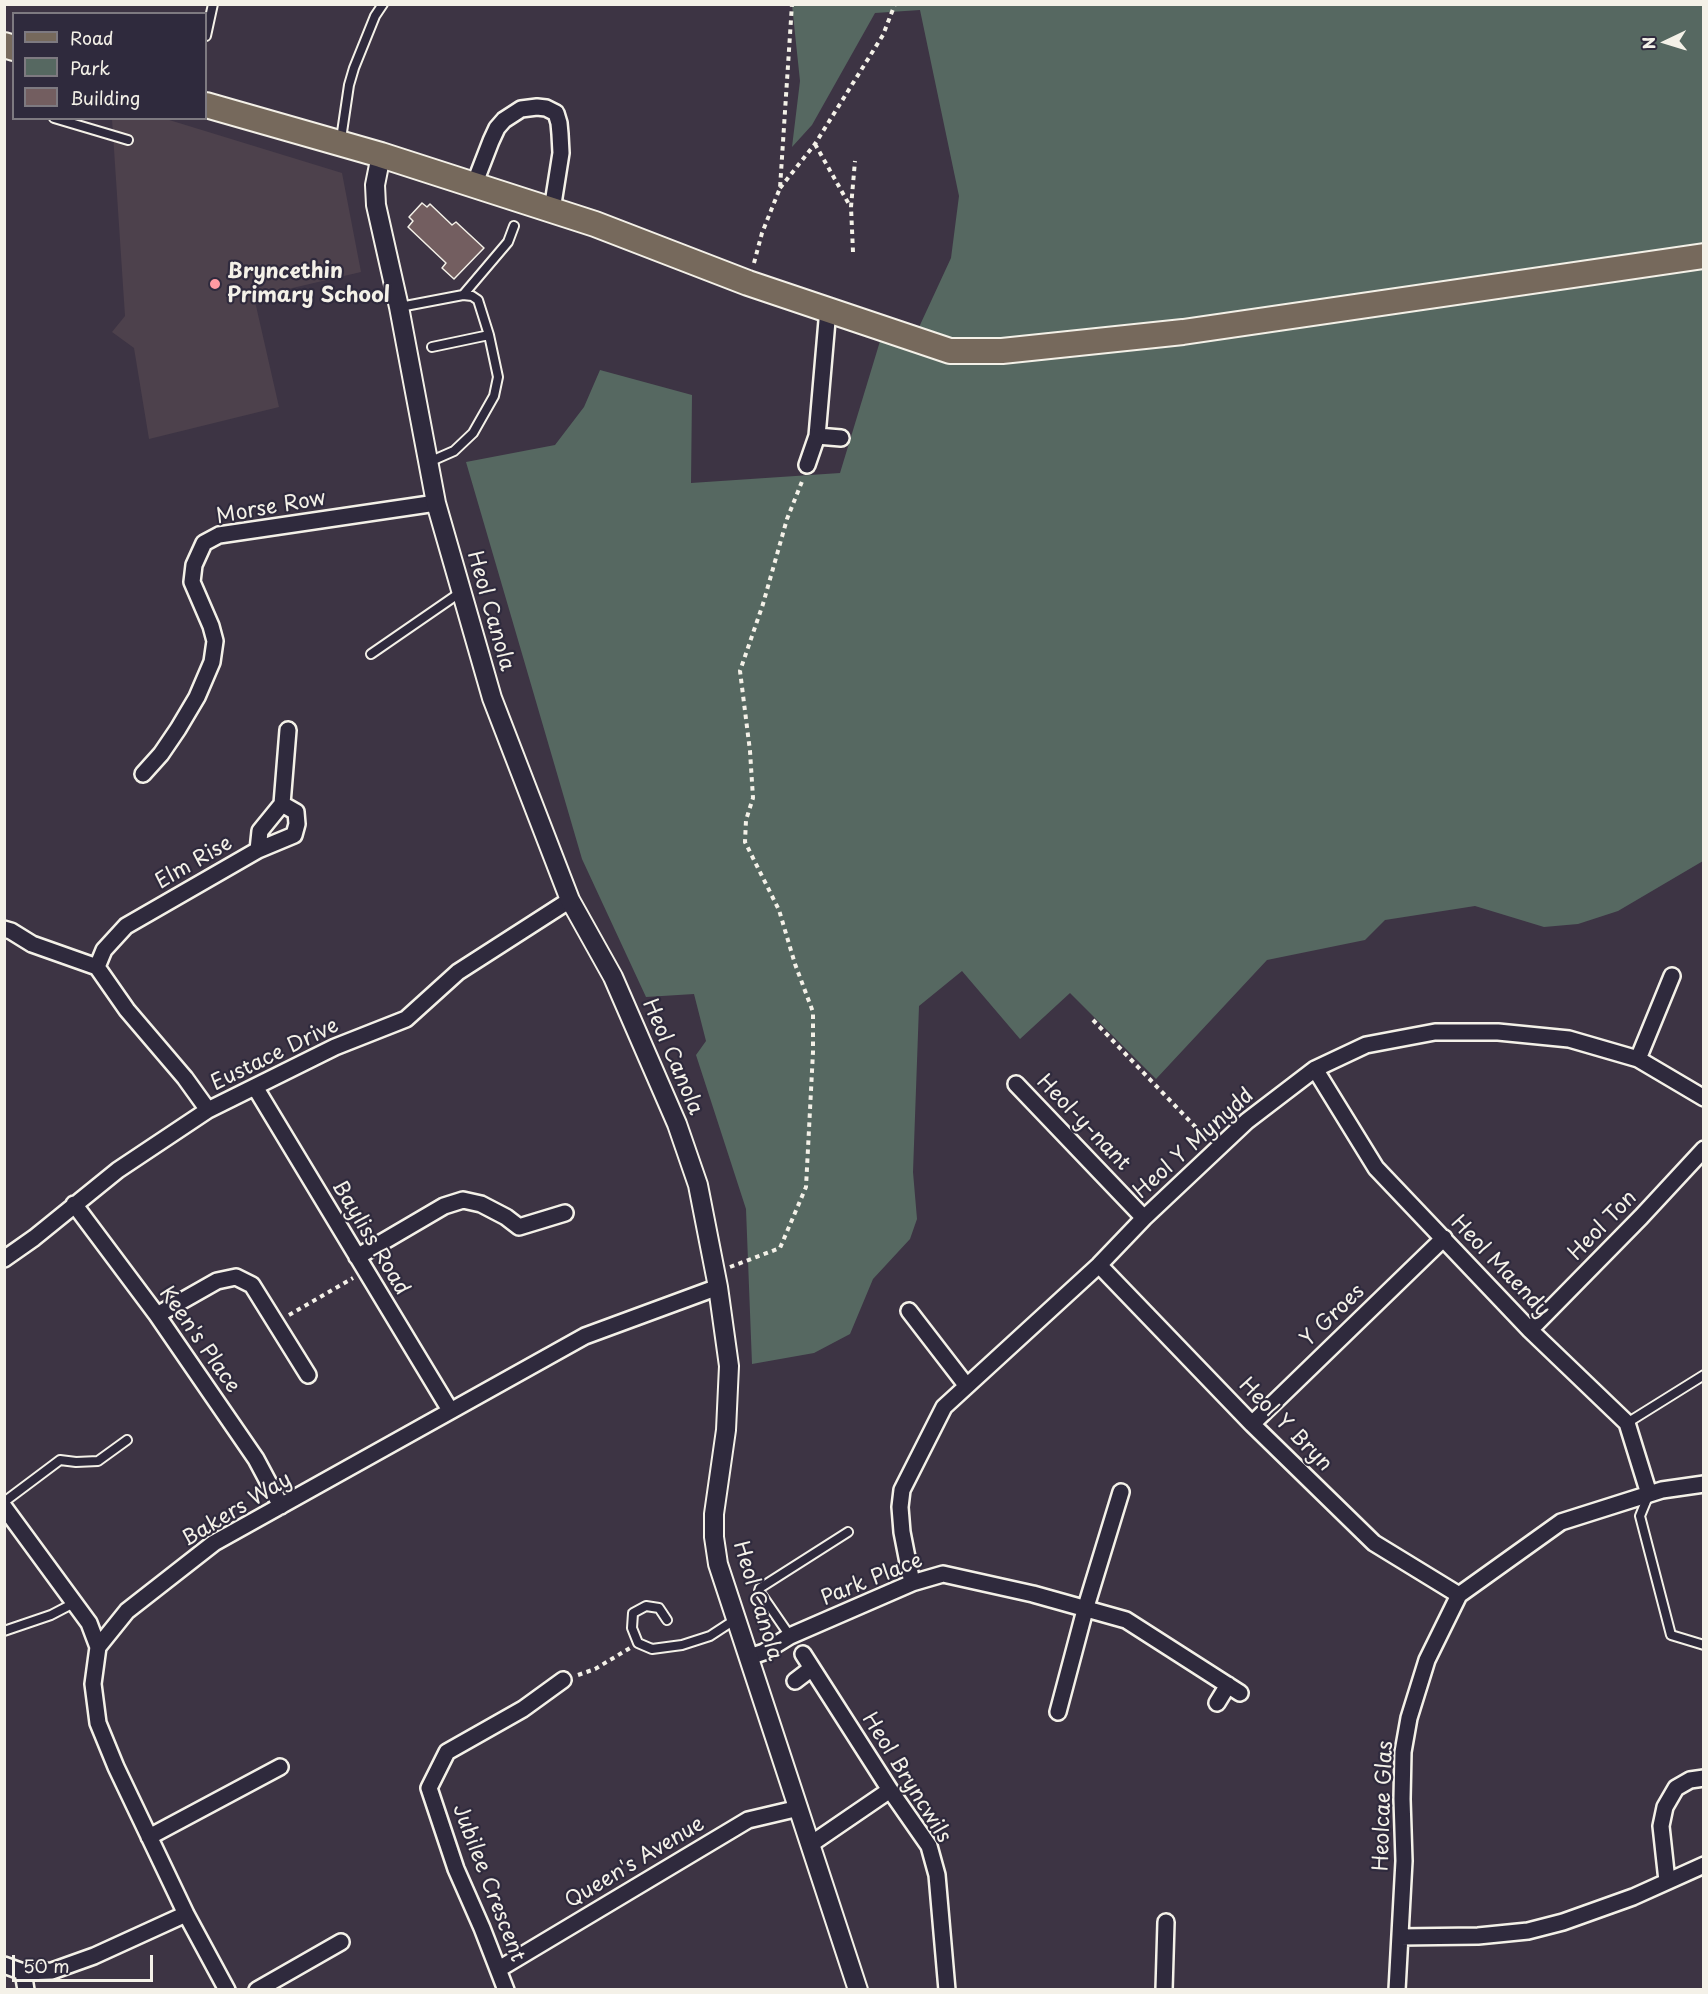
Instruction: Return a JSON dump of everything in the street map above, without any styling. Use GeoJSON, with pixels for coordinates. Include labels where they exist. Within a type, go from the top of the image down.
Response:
{"type":"FeatureCollection","features":[{"type":"Feature","properties":{"kind":"main road"},"geometry":{"type":"LineString","coordinates":[[207,105],[381,155],[595,224],[748,283],[950,351],[1002,351],[1183,332],[1704,256]]}},
{"type":"Feature","properties":{"kind":"street"},"geometry":{"type":"LineString","coordinates":[[474,185],[491,141],[504,120],[521,109],[546,108],[556,113],[560,123],[561,153],[552,210]]}},
{"type":"Feature","properties":{"kind":"street","name":"Heol Canola"},"geometry":{"type":"LineString","coordinates":[[381,155],[375,185],[376,205],[399,307],[436,503],[492,698],[570,900],[613,977],[676,1124],[698,1185],[717,1280],[729,1366],[726,1430],[714,1514],[714,1537],[718,1564],[858,1989]]}},
{"type":"Feature","properties":{"kind":"street"},"geometry":{"type":"LineString","coordinates":[[807,465],[817,436],[828,309]]}},
{"type":"Feature","properties":{"kind":"street"},"geometry":{"type":"LineString","coordinates":[[817,436],[841,438]]}},
{"type":"Feature","properties":{"kind":"street","name":"Morse Row"},"geometry":{"type":"LineString","coordinates":[[143,774],[161,754],[197,697],[212,662],[215,641],[212,626],[192,582],[194,565],[204,543],[219,535],[436,503]]}},
{"type":"Feature","properties":{"kind":"street"},"geometry":{"type":"LineString","coordinates":[[258,850],[260,831],[282,804],[288,730]]}},
{"type":"Feature","properties":{"kind":"street","name":"Elm Rise"},"geometry":{"type":"LineString","coordinates":[[97,967],[104,950],[126,926],[258,850],[294,836],[297,824],[296,812],[282,804]]}},
{"type":"Feature","properties":{"kind":"street","name":"Eustace Drive"},"geometry":{"type":"LineString","coordinates":[[4,1259],[34,1238],[118,1170],[208,1110],[335,1047],[406,1019],[458,972],[570,900]]}},
{"type":"Feature","properties":{"kind":"street"},"geometry":{"type":"LineString","coordinates":[[4,929],[32,944],[97,967],[127,1010],[185,1078],[208,1110]]}},
{"type":"Feature","properties":{"kind":"street"},"geometry":{"type":"LineString","coordinates":[[1638,1059],[1672,976]]}},
{"type":"Feature","properties":{"kind":"street","name":"Heol Y Mynydd"},"geometry":{"type":"LineString","coordinates":[[912,1583],[902,1532],[900,1507],[902,1490],[944,1407],[1099,1264],[1144,1218],[1247,1121],[1315,1069],[1366,1045],[1435,1032],[1498,1032],[1569,1039],[1638,1059],[1704,1098]]}},
{"type":"Feature","properties":{"kind":"street","name":"Heol Maendy"},"geometry":{"type":"LineString","coordinates":[[1315,1069],[1376,1168],[1530,1330],[1627,1423],[1649,1494]]}},
{"type":"Feature","properties":{"kind":"street","name":"Heol-y-nant"},"geometry":{"type":"LineString","coordinates":[[1016,1084],[1144,1218]]}},
{"type":"Feature","properties":{"kind":"street","name":"Bayliss Road"},"geometry":{"type":"LineString","coordinates":[[255,1087],[450,1410]]}},
{"type":"Feature","properties":{"kind":"street","name":"Heol Ton"},"geometry":{"type":"LineString","coordinates":[[1530,1330],[1704,1149]]}},
{"type":"Feature","properties":{"kind":"street"},"geometry":{"type":"LineString","coordinates":[[357,1257],[444,1206],[463,1200],[481,1204],[506,1217],[519,1227],[565,1213]]}},
{"type":"Feature","properties":{"kind":"street","name":"Keen's Place"},"geometry":{"type":"LineString","coordinates":[[74,1204],[157,1315],[256,1459],[281,1506]]}},
{"type":"Feature","properties":{"kind":"street","name":"Y Groes"},"geometry":{"type":"LineString","coordinates":[[1252,1424],[1444,1238]]}},
{"type":"Feature","properties":{"kind":"street","name":"Heol Y Bryn"},"geometry":{"type":"LineString","coordinates":[[1099,1264],[1252,1424],[1374,1543],[1459,1595]]}},
{"type":"Feature","properties":{"kind":"street"},"geometry":{"type":"LineString","coordinates":[[157,1315],[217,1281],[236,1277],[252,1285],[308,1375]]}},
{"type":"Feature","properties":{"kind":"street","name":"Bakers Way"},"geometry":{"type":"LineString","coordinates":[[98,1647],[127,1611],[214,1543],[585,1336],[717,1280]]}},
{"type":"Feature","properties":{"kind":"street"},"geometry":{"type":"LineString","coordinates":[[909,1311],[966,1385]]}},
{"type":"Feature","properties":{"kind":"street","name":"Heolcae Glas"},"geometry":{"type":"LineString","coordinates":[[1397,1984],[1404,1861],[1403,1752],[1409,1718],[1427,1660],[1459,1595],[1561,1522],[1649,1494],[1690,1484],[1704,1484]]}},
{"type":"Feature","properties":{"kind":"street"},"geometry":{"type":"LineString","coordinates":[[1058,1712],[1085,1610],[1121,1492]]}},
{"type":"Feature","properties":{"kind":"street"},"geometry":{"type":"LineString","coordinates":[[4,1507],[89,1623],[98,1647],[93,1684],[98,1723],[186,1914],[227,1989]]}},
{"type":"Feature","properties":{"kind":"street","name":"Park Place"},"geometry":{"type":"LineString","coordinates":[[749,1657],[764,1652],[790,1636],[912,1583],[943,1574],[1033,1594],[1126,1620],[1234,1689],[1217,1703]]}},
{"type":"Feature","properties":{"kind":"street","name":"Heol Bryncwils"},"geometry":{"type":"LineString","coordinates":[[803,1654],[890,1790],[929,1846],[938,1875],[947,1989]]}},
{"type":"Feature","properties":{"kind":"street"},"geometry":{"type":"LineString","coordinates":[[795,1680],[812,1668]]}},
{"type":"Feature","properties":{"kind":"street","name":"Jubilee Crescent"},"geometry":{"type":"LineString","coordinates":[[506,1989],[456,1869],[429,1788],[447,1752],[523,1709],[563,1680]]}},
{"type":"Feature","properties":{"kind":"street"},"geometry":{"type":"LineString","coordinates":[[149,1837],[280,1767]]}},
{"type":"Feature","properties":{"kind":"street"},"geometry":{"type":"LineString","coordinates":[[1667,1881],[1662,1826],[1665,1807],[1676,1788],[1690,1780],[1704,1778]]}},
{"type":"Feature","properties":{"kind":"street"},"geometry":{"type":"LineString","coordinates":[[811,1844],[890,1790]]}},
{"type":"Feature","properties":{"kind":"street","name":"Queen's Avenue"},"geometry":{"type":"LineString","coordinates":[[499,1969],[747,1820],[799,1808]]}},
{"type":"Feature","properties":{"kind":"street"},"geometry":{"type":"LineString","coordinates":[[1400,1937],[1478,1936],[1528,1931],[1563,1922],[1633,1897],[1704,1865]]}},
{"type":"Feature","properties":{"kind":"street"},"geometry":{"type":"LineString","coordinates":[[4,1965],[23,1972],[52,1971],[94,1956],[186,1914]]}},
{"type":"Feature","properties":{"kind":"street"},"geometry":{"type":"LineString","coordinates":[[1164,1989],[1166,1923]]}},
{"type":"Feature","properties":{"kind":"street"},"geometry":{"type":"LineString","coordinates":[[257,1989],[340,1942]]}},
{"type":"Feature","properties":{"kind":"street"},"geometry":{"type":"LineString","coordinates":[[23,1972],[26,1989]]}},
{"type":"Feature","properties":{"kind":"lane"},"geometry":{"type":"LineString","coordinates":[[207,31],[213,4]]}},
{"type":"Feature","properties":{"kind":"lane"},"geometry":{"type":"LineString","coordinates":[[340,144],[349,85],[354,68],[375,16],[383,4]]}},
{"type":"Feature","properties":{"kind":"lane"},"geometry":{"type":"LineString","coordinates":[[61,120],[128,140]]}},
{"type":"Feature","properties":{"kind":"lane"},"geometry":{"type":"LineString","coordinates":[[463,295],[508,242],[514,226]]}},
{"type":"Feature","properties":{"kind":"lane"},"geometry":{"type":"LineString","coordinates":[[399,307],[463,295],[472,296],[478,300],[489,335],[498,377],[494,396],[474,433],[454,451],[428,463]]}},
{"type":"Feature","properties":{"kind":"lane"},"geometry":{"type":"LineString","coordinates":[[432,347],[489,335]]}},
{"type":"Feature","properties":{"kind":"lane"},"geometry":{"type":"LineString","coordinates":[[371,654],[461,592]]}},
{"type":"Feature","properties":{"kind":"lane"},"geometry":{"type":"LineString","coordinates":[[1627,1423],[1704,1375]]}},
{"type":"Feature","properties":{"kind":"lane"},"geometry":{"type":"LineString","coordinates":[[4,1502],[60,1460],[98,1461],[127,1440]]}},
{"type":"Feature","properties":{"kind":"lane"},"geometry":{"type":"LineString","coordinates":[[1649,1494],[1640,1516],[1671,1635],[1704,1645]]}},
{"type":"Feature","properties":{"kind":"lane"},"geometry":{"type":"LineString","coordinates":[[790,1636],[759,1588],[848,1532]]}},
{"type":"Feature","properties":{"kind":"lane"},"geometry":{"type":"LineString","coordinates":[[4,1631],[51,1615],[74,1603]]}},
{"type":"Feature","properties":{"kind":"lane"},"geometry":{"type":"LineString","coordinates":[[667,1620],[659,1608],[646,1606],[633,1613],[632,1628],[638,1643],[652,1649],[682,1645],[710,1636],[736,1619]]}},
{"type":"Feature","properties":{"kind":"path"},"geometry":{"type":"LineString","coordinates":[[780,188],[792,4]]}},
{"type":"Feature","properties":{"kind":"path"},"geometry":{"type":"LineString","coordinates":[[748,283],[762,233],[780,188],[815,144],[883,35],[895,4]]}},
{"type":"Feature","properties":{"kind":"path"},"geometry":{"type":"LineString","coordinates":[[815,144],[851,207]]}},
{"type":"Feature","properties":{"kind":"path"},"geometry":{"type":"LineString","coordinates":[[852,252],[851,207],[855,161]]}},
{"type":"Feature","properties":{"kind":"path"},"geometry":{"type":"LineString","coordinates":[[717,1280],[780,1248],[806,1186],[813,1012],[795,964],[779,910],[745,842],[746,820],[753,798],[750,751],[740,671],[763,604],[787,519],[807,465]]}},
{"type":"Feature","properties":{"kind":"path"},"geometry":{"type":"LineString","coordinates":[[1093,1020],[1216,1150]]}},
{"type":"Feature","properties":{"kind":"path"},"geometry":{"type":"LineString","coordinates":[[275,1323],[366,1271]]}},
{"type":"Feature","properties":{"kind":"path"},"geometry":{"type":"LineString","coordinates":[[563,1680],[595,1669],[638,1643]]}},
{"type":"Feature","properties":{"kind":"shaded area","name":"Bryncethin Primary School"},"geometry":{"type":"Polygon","coordinates":[[[112,120],[169,120],[342,173],[361,272],[254,297],[279,407],[149,439],[134,348],[112,332],[125,316],[112,120]]]}},
{"type":"Feature","properties":{"kind":"green space"},"geometry":{"type":"Polygon","coordinates":[[[792,5],[1703,5],[1703,861],[1618,911],[1578,924],[1544,927],[1475,906],[1385,920],[1365,940],[1267,960],[1156,1079],[1070,993],[1020,1039],[962,971],[919,1006],[913,1172],[917,1219],[910,1239],[873,1279],[850,1334],[814,1353],[752,1364],[746,1209],[696,1055],[706,1041],[694,994],[646,997],[582,859],[466,462],[555,445],[584,407],[600,370],[692,395],[691,483],[840,473],[884,328],[914,338],[951,258],[959,196],[920,10],[875,13],[812,125],[792,147],[800,81],[792,5]]]}},
{"type":"Feature","properties":{"kind":"building"},"geometry":{"type":"Polygon","coordinates":[[[422,203],[427,207],[430,204],[452,225],[456,222],[484,248],[454,279],[442,268],[446,263],[408,227],[413,221],[409,217],[422,203]]]}},
{"type":"Feature","properties":{"kind":"place","name":"Bryncethin Primary School"},"geometry":{"type":"Point","coordinates":[215,284]}}]}
